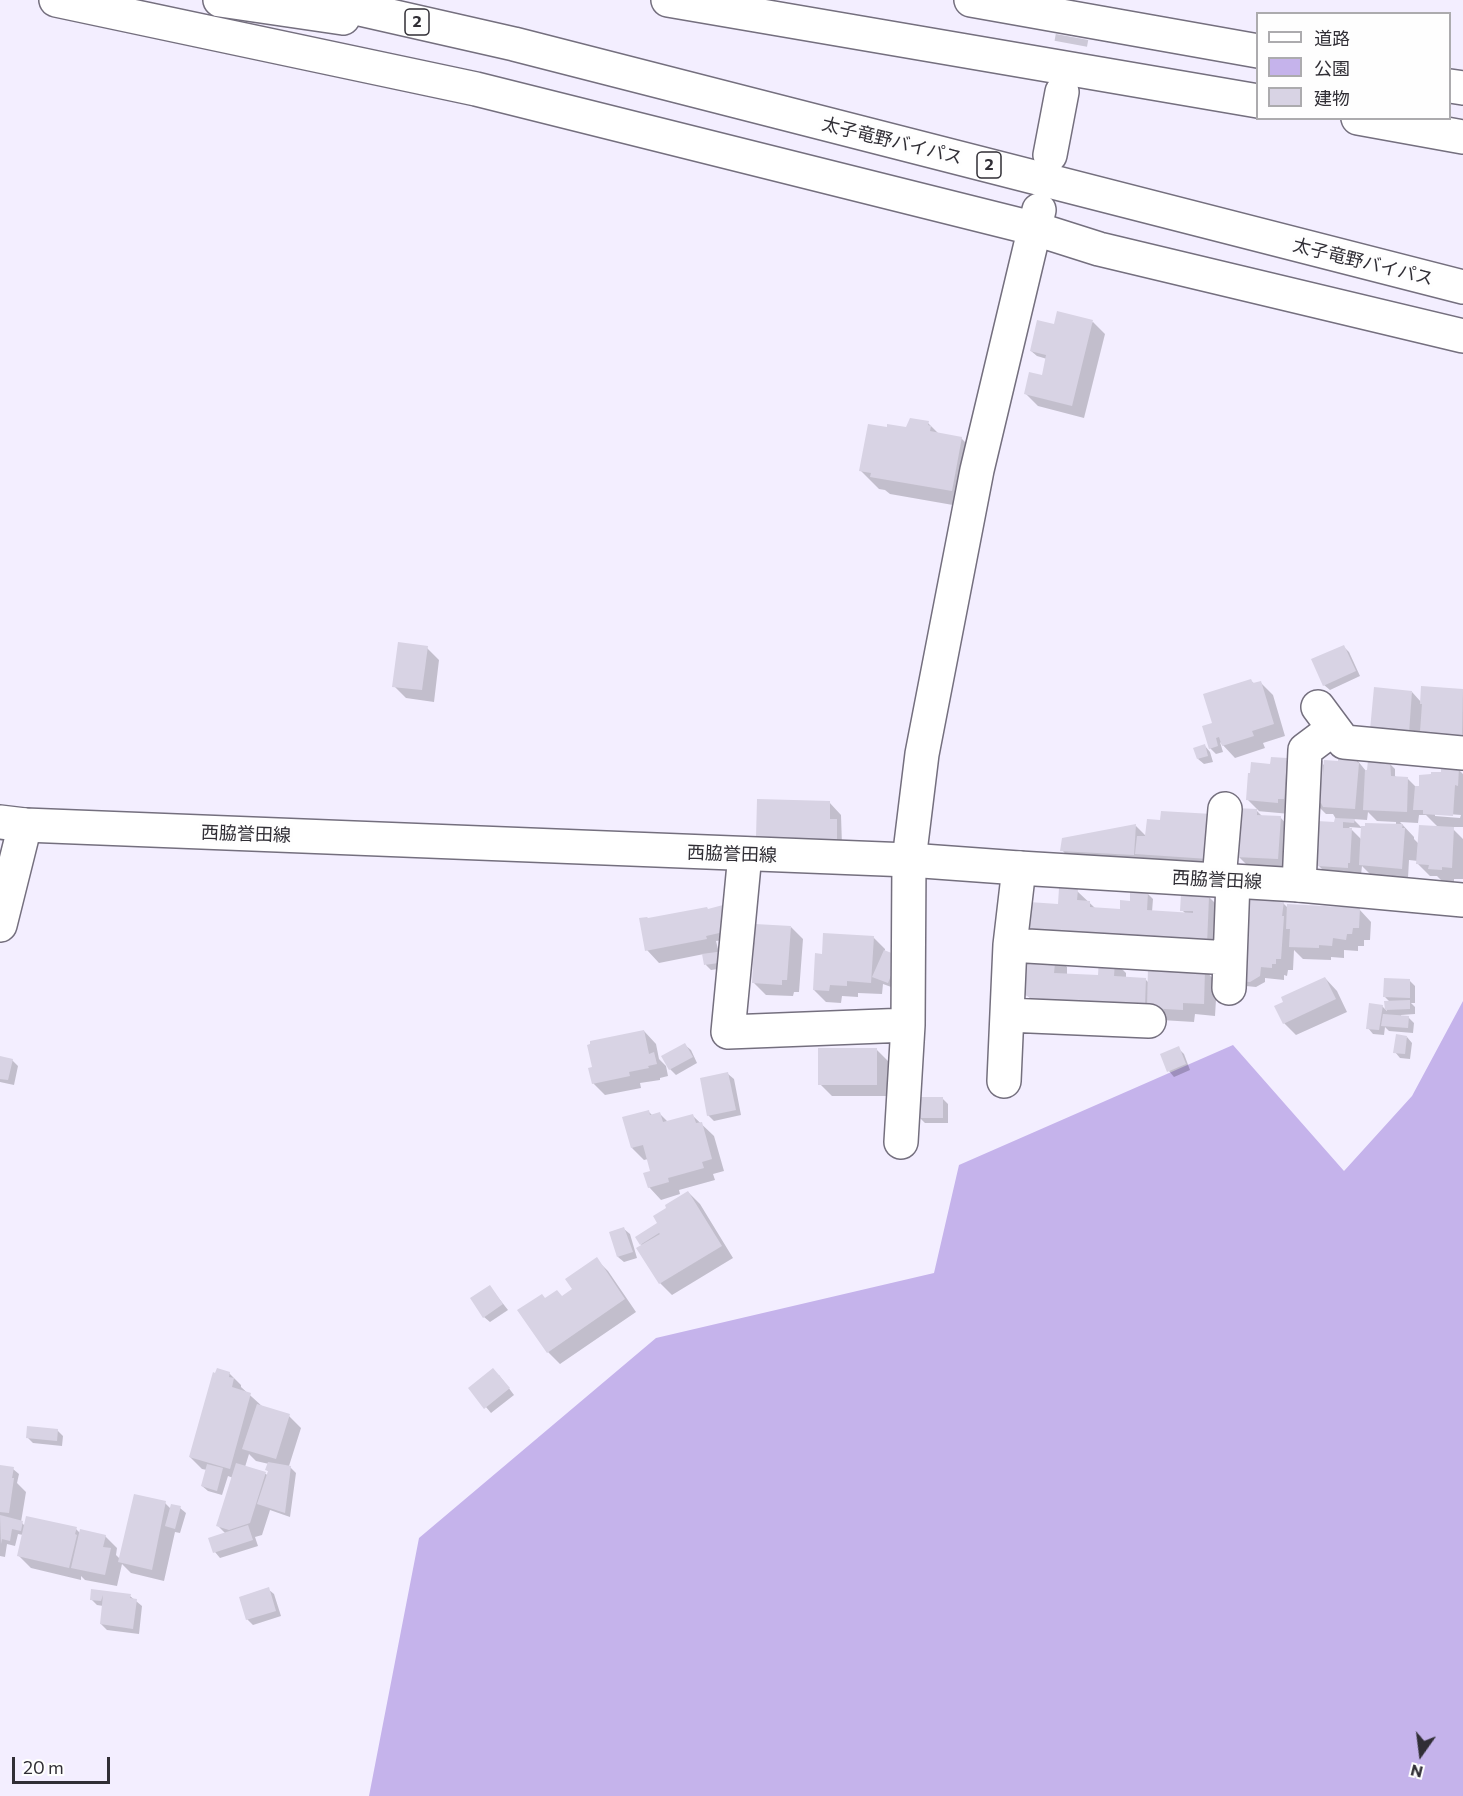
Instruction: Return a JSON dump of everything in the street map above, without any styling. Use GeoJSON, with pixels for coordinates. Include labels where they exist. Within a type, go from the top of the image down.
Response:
{"type":"FeatureCollection","features":[{"type":"Feature","properties":{"kind":"main road"},"geometry":{"type":"LineString","coordinates":[[56,0],[476,89],[1038,219],[1099,249],[1463,336]]}},
{"type":"Feature","properties":{"kind":"main road"},"geometry":{"type":"LineString","coordinates":[[220,0],[514,44]]}},
{"type":"Feature","properties":{"kind":"main road","name":"太子竜野バイパス"},"geometry":{"type":"LineString","coordinates":[[320,0],[514,44],[1463,287]]}},
{"type":"Feature","properties":{"kind":"main road"},"geometry":{"type":"LineString","coordinates":[[668,0],[1256,101]]}},
{"type":"Feature","properties":{"kind":"main road"},"geometry":{"type":"LineString","coordinates":[[971,0],[1256,51]]}},
{"type":"Feature","properties":{"kind":"main road"},"geometry":{"type":"LineString","coordinates":[[1050,155],[1062,92]]}},
{"type":"Feature","properties":{"kind":"main road"},"geometry":{"type":"LineString","coordinates":[[1370,120],[1463,136]]}},
{"type":"Feature","properties":{"kind":"main road"},"geometry":{"type":"LineString","coordinates":[[901,1142],[908,1025],[909,860],[922,754],[977,470],[1038,219]]}},
{"type":"Feature","properties":{"kind":"main road"},"geometry":{"type":"LineString","coordinates":[[1299,885],[1305,750],[1326,718],[1344,742],[1463,753]]}},
{"type":"Feature","properties":{"kind":"main road"},"geometry":{"type":"LineString","coordinates":[[1010,945],[1229,973],[1225,809]]}},
{"type":"Feature","properties":{"kind":"main road"},"geometry":{"type":"LineString","coordinates":[[0,926],[12,823]]}},
{"type":"Feature","properties":{"kind":"main road","name":"西脇誉田線"},"geometry":{"type":"LineString","coordinates":[[12,823],[909,860],[1299,885],[1463,900]]}},
{"type":"Feature","properties":{"kind":"main road"},"geometry":{"type":"LineString","coordinates":[[745,854],[728,1032],[908,1025]]}},
{"type":"Feature","properties":{"kind":"main road"},"geometry":{"type":"LineString","coordinates":[[1004,1081],[1010,945],[1019,868]]}},
{"type":"Feature","properties":{"kind":"main road"},"geometry":{"type":"LineString","coordinates":[[1007,1015],[1149,1021]]}},
{"type":"Feature","properties":{"kind":"green space"},"geometry":{"type":"Polygon","coordinates":[[[1463,1001],[1463,1796],[369,1796],[419,1538],[656,1338],[934,1273],[959,1165],[1233,1045],[1344,1171],[1412,1096],[1463,1001]]]}},
{"type":"Feature","properties":{"kind":"building"},"geometry":{"type":"Polygon","coordinates":[[[1057,311],[1093,320],[1072,406],[1024,394],[1029,372],[1042,375],[1046,355],[1030,351],[1037,320],[1054,324],[1057,311]]]}},
{"type":"Feature","properties":{"kind":"building"},"geometry":{"type":"Polygon","coordinates":[[[910,418],[929,421],[930,431],[962,437],[952,491],[870,477],[871,473],[859,471],[868,424],[906,427],[910,418]]]}},
{"type":"Feature","properties":{"kind":"building"},"geometry":{"type":"Polygon","coordinates":[[[398,642],[428,646],[422,690],[392,687],[398,642]]]}},
{"type":"Feature","properties":{"kind":"building"},"geometry":{"type":"Polygon","coordinates":[[[1344,645],[1356,671],[1323,686],[1311,659],[1344,645]]]}},
{"type":"Feature","properties":{"kind":"building"},"geometry":{"type":"Polygon","coordinates":[[[1251,679],[1253,683],[1261,681],[1274,724],[1252,731],[1254,736],[1222,746],[1219,737],[1216,738],[1218,746],[1209,749],[1202,726],[1212,723],[1203,694],[1251,679]]]}},
{"type":"Feature","properties":{"kind":"building"},"geometry":{"type":"Polygon","coordinates":[[[1421,686],[1463,689],[1462,737],[1420,732],[1421,686]]]}},
{"type":"Feature","properties":{"kind":"building"},"geometry":{"type":"Polygon","coordinates":[[[1374,687],[1412,691],[1409,733],[1370,730],[1374,687]]]}},
{"type":"Feature","properties":{"kind":"building"},"geometry":{"type":"Polygon","coordinates":[[[1205,744],[1208,756],[1197,759],[1193,748],[1205,744]]]}},
{"type":"Feature","properties":{"kind":"building"},"geometry":{"type":"Polygon","coordinates":[[[1271,757],[1287,758],[1284,799],[1278,799],[1278,803],[1246,800],[1251,762],[1270,764],[1271,757]]]}},
{"type":"Feature","properties":{"kind":"building"},"geometry":{"type":"Polygon","coordinates":[[[1338,757],[1358,759],[1355,809],[1323,807],[1321,803],[1312,802],[1314,761],[1323,761],[1323,777],[1324,760],[1338,761],[1338,757]]]}},
{"type":"Feature","properties":{"kind":"building"},"geometry":{"type":"Polygon","coordinates":[[[1368,760],[1390,761],[1391,776],[1408,777],[1407,812],[1363,810],[1365,770],[1367,770],[1368,760]]]}},
{"type":"Feature","properties":{"kind":"building"},"geometry":{"type":"Polygon","coordinates":[[[1441,766],[1459,767],[1453,816],[1423,814],[1423,810],[1413,810],[1415,786],[1419,786],[1419,775],[1441,772],[1441,766]]]}},
{"type":"Feature","properties":{"kind":"building"},"geometry":{"type":"Polygon","coordinates":[[[757,799],[830,801],[830,819],[837,819],[837,840],[756,838],[757,799]]]}},
{"type":"Feature","properties":{"kind":"building"},"geometry":{"type":"Polygon","coordinates":[[[1235,808],[1257,809],[1257,815],[1281,816],[1278,859],[1236,857],[1235,808]]]}},
{"type":"Feature","properties":{"kind":"building"},"geometry":{"type":"Polygon","coordinates":[[[1161,811],[1212,814],[1209,859],[1135,854],[1137,836],[1145,836],[1147,819],[1160,820],[1161,811]]]}},
{"type":"Feature","properties":{"kind":"building"},"geometry":{"type":"Polygon","coordinates":[[[1335,818],[1355,819],[1354,823],[1343,822],[1343,828],[1352,828],[1348,868],[1318,866],[1318,863],[1313,862],[1317,821],[1334,822],[1335,818]]]}},
{"type":"Feature","properties":{"kind":"building"},"geometry":{"type":"Polygon","coordinates":[[[1365,823],[1403,824],[1402,828],[1405,828],[1402,869],[1359,865],[1361,826],[1365,826],[1365,823]]]}},
{"type":"Feature","properties":{"kind":"building"},"geometry":{"type":"Polygon","coordinates":[[[1136,824],[1134,855],[1060,851],[1062,838],[1136,824]]]}},
{"type":"Feature","properties":{"kind":"building"},"geometry":{"type":"Polygon","coordinates":[[[1419,825],[1454,827],[1452,868],[1428,869],[1429,865],[1416,864],[1419,825]]]}},
{"type":"Feature","properties":{"kind":"building"},"geometry":{"type":"Polygon","coordinates":[[[1059,888],[1078,889],[1077,900],[1090,901],[1090,907],[1120,909],[1120,900],[1130,901],[1130,891],[1148,892],[1147,910],[1193,913],[1193,911],[1180,911],[1181,894],[1209,896],[1207,944],[1028,933],[1029,902],[1058,904],[1059,888]]]}},
{"type":"Feature","properties":{"kind":"building"},"geometry":{"type":"Polygon","coordinates":[[[1247,898],[1284,901],[1281,959],[1276,959],[1276,964],[1272,964],[1272,968],[1261,967],[1260,976],[1250,982],[1239,981],[1247,898]]]}},
{"type":"Feature","properties":{"kind":"building"},"geometry":{"type":"Polygon","coordinates":[[[1287,904],[1360,908],[1359,928],[1353,928],[1352,934],[1347,934],[1346,940],[1333,938],[1332,946],[1289,947],[1290,929],[1286,929],[1287,904]]]}},
{"type":"Feature","properties":{"kind":"building"},"geometry":{"type":"Polygon","coordinates":[[[723,905],[728,931],[706,936],[707,939],[645,951],[639,918],[723,905]]]}},
{"type":"Feature","properties":{"kind":"building"},"geometry":{"type":"Polygon","coordinates":[[[755,924],[791,926],[787,980],[782,980],[782,985],[752,983],[755,924]]]}},
{"type":"Feature","properties":{"kind":"building"},"geometry":{"type":"Polygon","coordinates":[[[823,933],[874,936],[871,983],[847,981],[847,986],[830,985],[829,991],[813,990],[815,953],[822,954],[823,933]]]}},
{"type":"Feature","properties":{"kind":"building"},"geometry":{"type":"Polygon","coordinates":[[[884,950],[899,956],[888,983],[872,977],[884,950]]]}},
{"type":"Feature","properties":{"kind":"building"},"geometry":{"type":"Polygon","coordinates":[[[724,951],[726,962],[704,965],[702,954],[724,951]]]}},
{"type":"Feature","properties":{"kind":"building"},"geometry":{"type":"Polygon","coordinates":[[[1056,953],[1054,973],[1098,975],[1099,959],[1115,960],[1114,976],[1146,978],[1145,1005],[1050,999],[1050,1004],[1030,1003],[1031,998],[1025,995],[1024,962],[1056,953]]]}},
{"type":"Feature","properties":{"kind":"building"},"geometry":{"type":"Polygon","coordinates":[[[1148,967],[1205,969],[1204,1004],[1183,1003],[1183,1010],[1147,1008],[1148,967]]]}},
{"type":"Feature","properties":{"kind":"building"},"geometry":{"type":"Polygon","coordinates":[[[1325,977],[1336,999],[1283,1024],[1274,1006],[1283,1002],[1281,997],[1325,977]]]}},
{"type":"Feature","properties":{"kind":"building"},"geometry":{"type":"Polygon","coordinates":[[[1384,978],[1410,979],[1410,998],[1383,997],[1384,978]]]}},
{"type":"Feature","properties":{"kind":"building"},"geometry":{"type":"Polygon","coordinates":[[[1410,1000],[1410,1009],[1385,1010],[1384,1001],[1410,1000]]]}},
{"type":"Feature","properties":{"kind":"building"},"geometry":{"type":"Polygon","coordinates":[[[1369,1003],[1383,1005],[1379,1030],[1366,1029],[1369,1003]]]}},
{"type":"Feature","properties":{"kind":"building"},"geometry":{"type":"Polygon","coordinates":[[[1383,1014],[1409,1016],[1408,1028],[1381,1026],[1383,1014]]]}},
{"type":"Feature","properties":{"kind":"building"},"geometry":{"type":"Polygon","coordinates":[[[644,1030],[649,1054],[654,1052],[657,1064],[629,1072],[630,1076],[592,1084],[588,1068],[592,1067],[587,1045],[590,1041],[644,1030]]]}},
{"type":"Feature","properties":{"kind":"building"},"geometry":{"type":"Polygon","coordinates":[[[1396,1034],[1407,1036],[1405,1054],[1393,1053],[1396,1034]]]}},
{"type":"Feature","properties":{"kind":"building"},"geometry":{"type":"Polygon","coordinates":[[[685,1043],[693,1057],[669,1070],[661,1056],[685,1043]]]}},
{"type":"Feature","properties":{"kind":"building"},"geometry":{"type":"Polygon","coordinates":[[[1179,1046],[1186,1064],[1167,1072],[1160,1054],[1179,1046]]]}},
{"type":"Feature","properties":{"kind":"building"},"geometry":{"type":"Polygon","coordinates":[[[818,1048],[877,1048],[877,1085],[818,1085],[818,1048]]]}},
{"type":"Feature","properties":{"kind":"building"},"geometry":{"type":"Polygon","coordinates":[[[0,1056],[13,1059],[8,1080],[0,1079],[0,1056]]]}},
{"type":"Feature","properties":{"kind":"building"},"geometry":{"type":"Polygon","coordinates":[[[728,1072],[736,1110],[707,1116],[700,1078],[728,1072]]]}},
{"type":"Feature","properties":{"kind":"building"},"geometry":{"type":"Polygon","coordinates":[[[919,1097],[943,1097],[943,1118],[918,1118],[919,1097]]]}},
{"type":"Feature","properties":{"kind":"building"},"geometry":{"type":"Polygon","coordinates":[[[649,1110],[650,1115],[660,1112],[663,1122],[693,1114],[696,1123],[702,1122],[712,1159],[702,1162],[704,1168],[668,1178],[669,1182],[648,1188],[643,1173],[650,1171],[643,1145],[631,1148],[622,1117],[649,1110]]]}},
{"type":"Feature","properties":{"kind":"building"},"geometry":{"type":"Polygon","coordinates":[[[688,1191],[722,1246],[659,1284],[636,1248],[660,1234],[640,1245],[635,1237],[657,1223],[653,1216],[666,1208],[665,1205],[688,1191]]]}},
{"type":"Feature","properties":{"kind":"building"},"geometry":{"type":"Polygon","coordinates":[[[624,1227],[633,1252],[617,1257],[609,1232],[624,1227]]]}},
{"type":"Feature","properties":{"kind":"building"},"geometry":{"type":"Polygon","coordinates":[[[597,1257],[625,1299],[547,1353],[517,1310],[542,1294],[545,1298],[557,1290],[562,1296],[572,1289],[565,1279],[597,1257]]]}},
{"type":"Feature","properties":{"kind":"building"},"geometry":{"type":"Polygon","coordinates":[[[490,1285],[503,1304],[483,1318],[470,1298],[490,1285]]]}},
{"type":"Feature","properties":{"kind":"building"},"geometry":{"type":"Polygon","coordinates":[[[217,1368],[230,1372],[229,1377],[234,1378],[232,1387],[251,1393],[230,1469],[189,1457],[213,1372],[215,1373],[217,1368]]]}},
{"type":"Feature","properties":{"kind":"building"},"geometry":{"type":"Polygon","coordinates":[[[493,1368],[510,1388],[484,1409],[468,1388],[493,1368]]]}},
{"type":"Feature","properties":{"kind":"building"},"geometry":{"type":"Polygon","coordinates":[[[257,1404],[290,1414],[276,1459],[242,1449],[257,1404]]]}},
{"type":"Feature","properties":{"kind":"building"},"geometry":{"type":"Polygon","coordinates":[[[27,1426],[58,1429],[57,1441],[26,1438],[27,1426]]]}},
{"type":"Feature","properties":{"kind":"building"},"geometry":{"type":"Polygon","coordinates":[[[268,1462],[291,1466],[285,1513],[257,1504],[268,1471],[265,1470],[268,1462]]]}},
{"type":"Feature","properties":{"kind":"building"},"geometry":{"type":"Polygon","coordinates":[[[236,1463],[266,1472],[250,1523],[229,1530],[216,1526],[236,1463]]]}},
{"type":"Feature","properties":{"kind":"building"},"geometry":{"type":"Polygon","coordinates":[[[207,1464],[223,1468],[217,1491],[201,1486],[207,1464]]]}},
{"type":"Feature","properties":{"kind":"building"},"geometry":{"type":"Polygon","coordinates":[[[0,1465],[14,1467],[9,1513],[0,1512],[0,1465]]]}},
{"type":"Feature","properties":{"kind":"building"},"geometry":{"type":"Polygon","coordinates":[[[134,1494],[166,1501],[152,1570],[118,1562],[134,1494]]]}},
{"type":"Feature","properties":{"kind":"building"},"geometry":{"type":"Polygon","coordinates":[[[171,1504],[181,1506],[175,1529],[165,1526],[171,1504]]]}},
{"type":"Feature","properties":{"kind":"building"},"geometry":{"type":"Polygon","coordinates":[[[0,1515],[23,1521],[21,1531],[12,1529],[10,1541],[2,1539],[1,1544],[0,1515]]]}},
{"type":"Feature","properties":{"kind":"building"},"geometry":{"type":"Polygon","coordinates":[[[26,1516],[77,1527],[69,1568],[17,1556],[26,1516]]]}},
{"type":"Feature","properties":{"kind":"building"},"geometry":{"type":"Polygon","coordinates":[[[248,1525],[253,1540],[213,1553],[208,1538],[248,1525]]]}},
{"type":"Feature","properties":{"kind":"building"},"geometry":{"type":"Polygon","coordinates":[[[80,1529],[106,1535],[103,1547],[111,1548],[105,1575],[71,1568],[80,1529]]]}},
{"type":"Feature","properties":{"kind":"building"},"geometry":{"type":"Polygon","coordinates":[[[269,1587],[276,1611],[246,1620],[239,1597],[269,1587]]]}},
{"type":"Feature","properties":{"kind":"building"},"geometry":{"type":"Polygon","coordinates":[[[91,1589],[131,1594],[130,1598],[137,1599],[133,1629],[100,1624],[103,1595],[101,1601],[90,1600],[91,1589]]]}},
{"type":"Feature","properties":{"kind":"tunnel"},"geometry":{"type":"LineString","coordinates":[[1062,92],[1072,37]]}}]}
